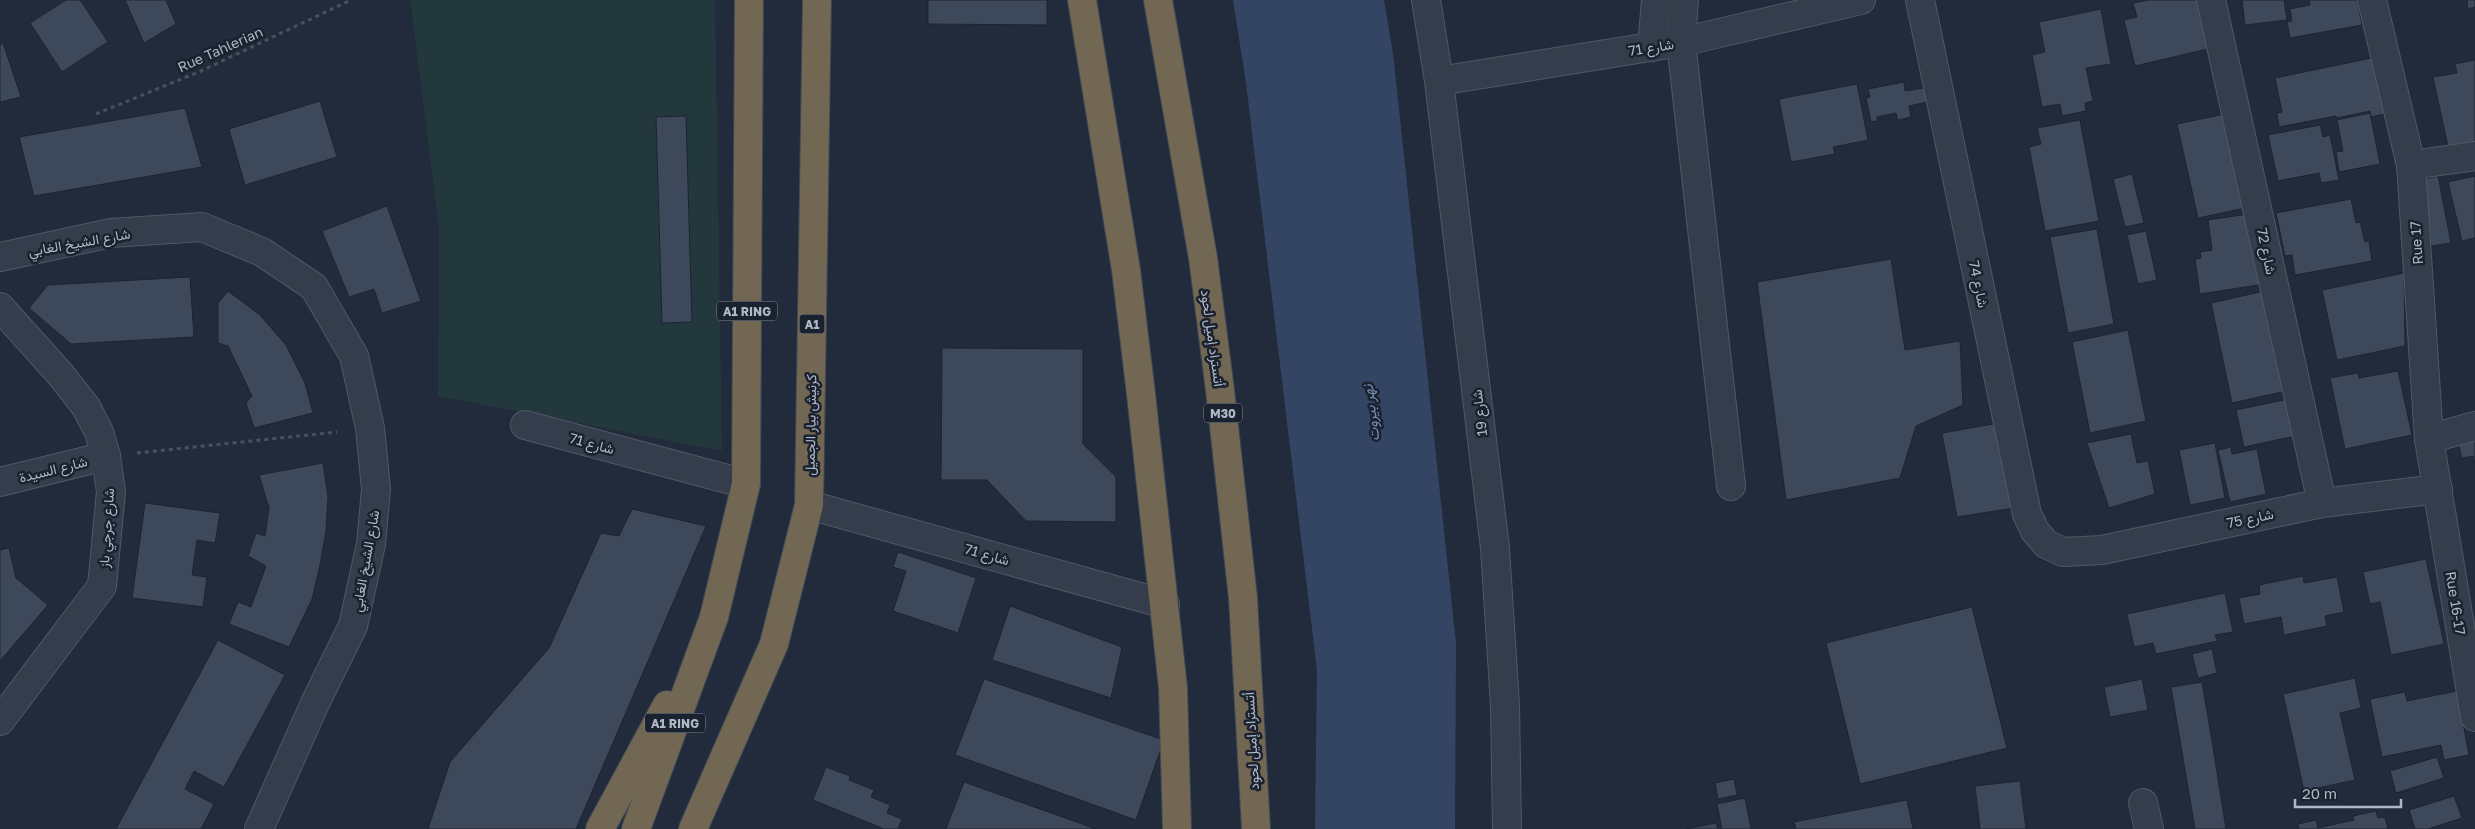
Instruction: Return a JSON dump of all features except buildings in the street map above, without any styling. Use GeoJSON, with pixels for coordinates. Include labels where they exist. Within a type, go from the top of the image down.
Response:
{"type":"FeatureCollection","features":[{"type":"Feature","properties":{"kind":"highway","name":"A1 RING"},"geometry":{"type":"LineString","coordinates":[[636,829],[714,617],[746,484],[749,0]]}},
{"type":"Feature","properties":{"kind":"highway","name":"كرنيش بيار الجميل"},"geometry":{"type":"LineString","coordinates":[[693,829],[774,644],[809,504],[817,0]]}},
{"type":"Feature","properties":{"kind":"highway"},"geometry":{"type":"LineString","coordinates":[[1082,0],[1126,270],[1165,604],[1173,688],[1177,829]]}},
{"type":"Feature","properties":{"kind":"highway","name":"أتستراد إميل لحود"},"geometry":{"type":"LineString","coordinates":[[1158,0],[1203,258],[1220,390],[1243,598],[1256,829]]}},
{"type":"Feature","properties":{"kind":"highway"},"geometry":{"type":"LineString","coordinates":[[600,829],[714,617]]}},
{"type":"Feature","properties":{"kind":"highway"},"geometry":{"type":"LineString","coordinates":[[712,829],[774,644]]}},
{"type":"Feature","properties":{"kind":"street","name":"شارع 19"},"geometry":{"type":"LineString","coordinates":[[1426,0],[1439,81],[1495,548],[1505,704],[1507,829]]}},
{"type":"Feature","properties":{"kind":"street"},"geometry":{"type":"LineString","coordinates":[[1652,47],[1656,0]]}},
{"type":"Feature","properties":{"kind":"street"},"geometry":{"type":"LineString","coordinates":[[1684,0],[1681,42],[1731,486]]}},
{"type":"Feature","properties":{"kind":"street","name":"شارع 71"},"geometry":{"type":"LineString","coordinates":[[1439,81],[1681,42],[1861,0]]}},
{"type":"Feature","properties":{"kind":"street","name":"شارع 74"},"geometry":{"type":"LineString","coordinates":[[1920,0],[2027,514],[2035,531],[2046,544],[2063,552]]}},
{"type":"Feature","properties":{"kind":"street","name":"شارع 72"},"geometry":{"type":"LineString","coordinates":[[2212,0],[2322,503]]}},
{"type":"Feature","properties":{"kind":"street","name":"Rue 17"},"geometry":{"type":"LineString","coordinates":[[2372,0],[2411,165],[2429,439],[2438,489]]}},
{"type":"Feature","properties":{"kind":"street"},"geometry":{"type":"LineString","coordinates":[[2411,165],[2475,156]]}},
{"type":"Feature","properties":{"kind":"street","name":"شارع الشيخ الغابي"},"geometry":{"type":"LineString","coordinates":[[0,257],[111,233],[202,227],[262,252],[314,287],[354,356],[370,428],[376,489],[371,544],[353,626],[316,702],[259,829]]}},
{"type":"Feature","properties":{"kind":"street","name":"شارع جرجي باز"},"geometry":{"type":"LineString","coordinates":[[0,307],[86,406],[99,432],[106,456],[111,492],[102,586],[0,721]]}},
{"type":"Feature","properties":{"kind":"street","name":"شارع 71"},"geometry":{"type":"LineString","coordinates":[[525,425],[746,484]]}},
{"type":"Feature","properties":{"kind":"street"},"geometry":{"type":"LineString","coordinates":[[2429,439],[2475,426]]}},
{"type":"Feature","properties":{"kind":"street","name":"شارع السيدة"},"geometry":{"type":"LineString","coordinates":[[0,482],[106,456]]}},
{"type":"Feature","properties":{"kind":"street","name":"شارع 75"},"geometry":{"type":"LineString","coordinates":[[2063,552],[2102,550],[2322,503],[2438,489]]}},
{"type":"Feature","properties":{"kind":"street","name":"Rue 16-17"},"geometry":{"type":"LineString","coordinates":[[2438,489],[2475,717]]}},
{"type":"Feature","properties":{"kind":"street","name":"شارع 71"},"geometry":{"type":"LineString","coordinates":[[809,504],[1165,604]]}},
{"type":"Feature","properties":{"kind":"street"},"geometry":{"type":"LineString","coordinates":[[2142,803],[2149,829]]}},
{"type":"Feature","properties":{"kind":"path","name":"Rue Tahlerian"},"geometry":{"type":"LineString","coordinates":[[96,114],[200,71],[351,0]]}},
{"type":"Feature","properties":{"kind":"path"},"geometry":{"type":"LineString","coordinates":[[106,456],[370,428]]}},
{"type":"Feature","properties":{"kind":"green space"},"geometry":{"type":"Polygon","coordinates":[[[410,0],[715,0],[722,451],[438,396],[439,229],[410,0]]]}},
{"type":"Feature","properties":{"kind":"water","name":"نهر بيروت"},"geometry":{"type":"Polygon","coordinates":[[[1233,0],[1384,0],[1393,53],[1456,643],[1455,829],[1315,829],[1317,670],[1246,83],[1233,0]]]}}]}
